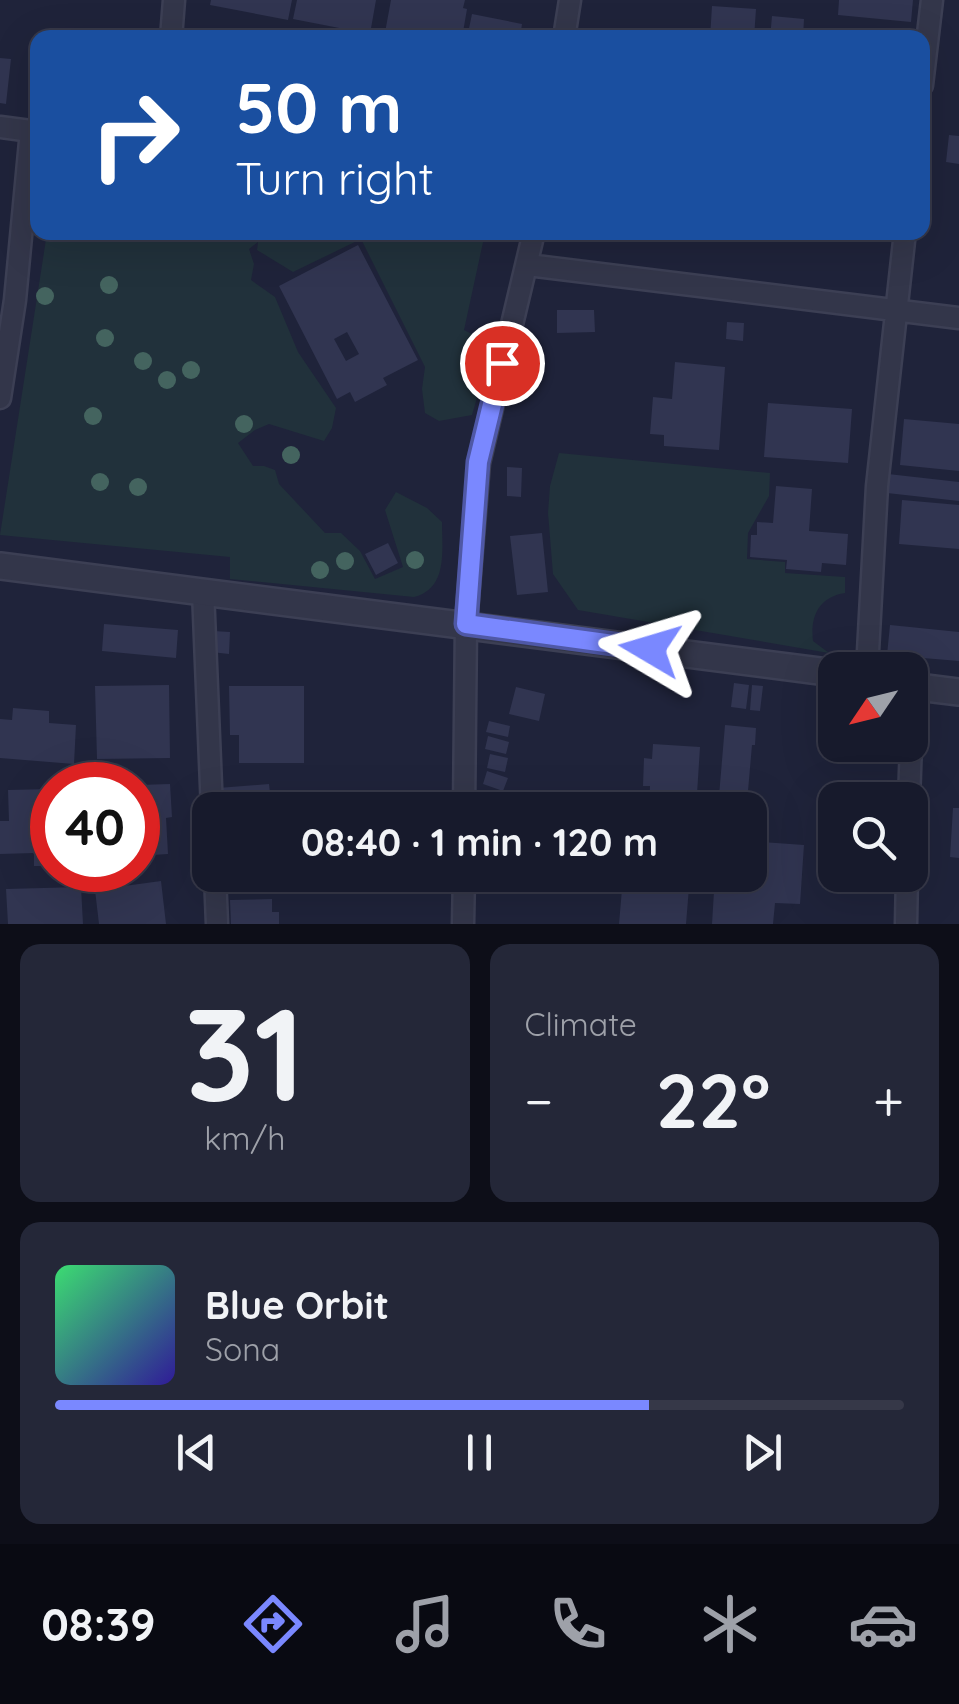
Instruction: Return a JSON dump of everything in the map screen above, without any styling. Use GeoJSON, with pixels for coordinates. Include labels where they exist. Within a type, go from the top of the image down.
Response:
{"type":"FeatureCollection","features":[{"type":"Feature","properties":{"kind":"street"},"geometry":{"type":"LineString","coordinates":[[171,30],[174,0]]}},
{"type":"Feature","properties":{"kind":"street"},"geometry":{"type":"LineString","coordinates":[[565,30],[570,0]]}},
{"type":"Feature","properties":{"kind":"street"},"geometry":{"type":"LineString","coordinates":[[928,30],[932,0]]}},
{"type":"Feature","properties":{"kind":"street"},"geometry":{"type":"LineString","coordinates":[[0,127],[30,131]]}},
{"type":"Feature","properties":{"kind":"street"},"geometry":{"type":"LineString","coordinates":[[0,398],[30,167]]}},
{"type":"Feature","properties":{"kind":"street"},"geometry":{"type":"LineString","coordinates":[[464,792],[466,624],[478,462],[533,240]]}},
{"type":"Feature","properties":{"kind":"street"},"geometry":{"type":"LineString","coordinates":[[868,652],[877,486],[904,240]]}},
{"type":"Feature","properties":{"kind":"street"},"geometry":{"type":"LineString","coordinates":[[528,265],[959,318]]}},
{"type":"Feature","properties":{"kind":"street"},"geometry":{"type":"LineString","coordinates":[[0,566],[818,671]]}},
{"type":"Feature","properties":{"kind":"street"},"geometry":{"type":"LineString","coordinates":[[204,591],[211,792]]}},
{"type":"Feature","properties":{"kind":"street"},"geometry":{"type":"LineString","coordinates":[[928,688],[959,692]]}},
{"type":"Feature","properties":{"kind":"street"},"geometry":{"type":"LineString","coordinates":[[216,892],[217,924]]}},
{"type":"Feature","properties":{"kind":"street"},"geometry":{"type":"LineString","coordinates":[[464,892],[464,924]]}},
{"type":"Feature","properties":{"kind":"street"},"geometry":{"type":"LineString","coordinates":[[906,924],[907,892]]}},
{"type":"Feature","properties":{"kind":"shaded area"},"geometry":{"type":"Polygon","coordinates":[[[46,240],[359,240],[293,272],[257,250],[258,242],[249,249],[254,264],[251,280],[275,297],[298,352],[336,408],[332,428],[324,441],[269,424],[238,443],[253,466],[275,470],[279,484],[325,533],[341,533],[360,551],[375,579],[403,567],[385,510],[396,492],[427,508],[442,522],[441,567],[433,586],[414,597],[230,579],[230,557],[0,535],[46,240]]]}},
{"type":"Feature","properties":{"kind":"shaded area"},"geometry":{"type":"Polygon","coordinates":[[[362,240],[483,240],[464,330],[477,338],[484,355],[472,415],[439,421],[425,413],[425,367],[362,240]]]}},
{"type":"Feature","properties":{"kind":"shaded area"},"geometry":{"type":"Polygon","coordinates":[[[559,453],[770,473],[769,496],[748,533],[747,559],[785,562],[785,573],[845,577],[845,593],[823,603],[813,624],[813,641],[828,652],[578,610],[553,574],[550,486],[559,453]]]}},
{"type":"Feature","properties":{"kind":"building"},"geometry":{"type":"Polygon","coordinates":[[[211,0],[292,0],[288,20],[210,5],[211,0]]]}},
{"type":"Feature","properties":{"kind":"building"},"geometry":{"type":"Polygon","coordinates":[[[297,0],[376,0],[371,30],[293,19],[297,0]]]}},
{"type":"Feature","properties":{"kind":"building"},"geometry":{"type":"Polygon","coordinates":[[[391,0],[465,0],[463,30],[385,30],[391,0]]]}},
{"type":"Feature","properties":{"kind":"building"},"geometry":{"type":"Polygon","coordinates":[[[839,0],[913,0],[911,22],[838,15],[839,0]]]}},
{"type":"Feature","properties":{"kind":"building"},"geometry":{"type":"Polygon","coordinates":[[[712,6],[756,9],[755,30],[710,30],[712,6]]]}},
{"type":"Feature","properties":{"kind":"building"},"geometry":{"type":"Polygon","coordinates":[[[472,14],[522,24],[521,30],[469,30],[472,14]]]}},
{"type":"Feature","properties":{"kind":"building"},"geometry":{"type":"Polygon","coordinates":[[[772,16],[804,19],[803,30],[771,30],[772,16]]]}},
{"type":"Feature","properties":{"kind":"building"},"geometry":{"type":"Polygon","coordinates":[[[0,58],[11,59],[6,104],[0,103],[0,58]]]}},
{"type":"Feature","properties":{"kind":"building"},"geometry":{"type":"Polygon","coordinates":[[[949,135],[959,136],[959,164],[946,162],[949,135]]]}},
{"type":"Feature","properties":{"kind":"building"},"geometry":{"type":"Polygon","coordinates":[[[358,245],[418,360],[383,378],[387,385],[355,402],[350,392],[337,399],[279,286],[358,245]],[[347,332],[334,339],[346,361],[359,354],[347,332]]]}},
{"type":"Feature","properties":{"kind":"building"},"geometry":{"type":"Polygon","coordinates":[[[557,310],[594,310],[595,332],[557,333],[557,310]]]}},
{"type":"Feature","properties":{"kind":"building"},"geometry":{"type":"Polygon","coordinates":[[[727,322],[744,323],[743,341],[726,339],[727,322]]]}},
{"type":"Feature","properties":{"kind":"building"},"geometry":{"type":"Polygon","coordinates":[[[675,362],[725,367],[719,450],[664,446],[664,435],[650,434],[653,397],[672,399],[675,362]]]}},
{"type":"Feature","properties":{"kind":"building"},"geometry":{"type":"Polygon","coordinates":[[[768,403],[852,409],[848,463],[764,457],[768,403]]]}},
{"type":"Feature","properties":{"kind":"building"},"geometry":{"type":"Polygon","coordinates":[[[904,419],[959,424],[959,471],[900,465],[904,419]]]}},
{"type":"Feature","properties":{"kind":"building"},"geometry":{"type":"Polygon","coordinates":[[[507,467],[522,468],[521,497],[507,496],[507,467]]]}},
{"type":"Feature","properties":{"kind":"building"},"geometry":{"type":"Polygon","coordinates":[[[888,474],[959,482],[959,501],[887,493],[888,474]]]}},
{"type":"Feature","properties":{"kind":"building"},"geometry":{"type":"Polygon","coordinates":[[[776,486],[812,489],[809,531],[848,534],[846,565],[822,563],[821,572],[786,569],[787,560],[750,557],[751,535],[757,535],[757,522],[773,523],[776,486]]]}},
{"type":"Feature","properties":{"kind":"building"},"geometry":{"type":"Polygon","coordinates":[[[902,500],[959,505],[959,549],[899,544],[902,500]]]}},
{"type":"Feature","properties":{"kind":"building"},"geometry":{"type":"Polygon","coordinates":[[[542,533],[548,592],[517,595],[510,536],[542,533]]]}},
{"type":"Feature","properties":{"kind":"building"},"geometry":{"type":"Polygon","coordinates":[[[388,543],[398,563],[376,575],[365,554],[388,543]]]}},
{"type":"Feature","properties":{"kind":"building"},"geometry":{"type":"Polygon","coordinates":[[[104,624],[178,630],[176,658],[102,651],[104,624]]]}},
{"type":"Feature","properties":{"kind":"building"},"geometry":{"type":"Polygon","coordinates":[[[890,625],[959,632],[959,661],[928,658],[928,652],[887,652],[890,625]]]}},
{"type":"Feature","properties":{"kind":"building"},"geometry":{"type":"Polygon","coordinates":[[[213,631],[230,632],[229,654],[211,652],[213,631]]]}},
{"type":"Feature","properties":{"kind":"building"},"geometry":{"type":"Polygon","coordinates":[[[734,683],[749,685],[746,709],[731,707],[734,683]]]}},
{"type":"Feature","properties":{"kind":"building"},"geometry":{"type":"Polygon","coordinates":[[[169,685],[170,758],[97,759],[95,686],[169,685]]]}},
{"type":"Feature","properties":{"kind":"building"},"geometry":{"type":"Polygon","coordinates":[[[752,685],[763,686],[760,711],[750,710],[752,685]]]}},
{"type":"Feature","properties":{"kind":"building"},"geometry":{"type":"Polygon","coordinates":[[[229,686],[304,686],[304,763],[239,763],[239,735],[230,735],[229,686]]]}},
{"type":"Feature","properties":{"kind":"building"},"geometry":{"type":"Polygon","coordinates":[[[516,687],[545,694],[539,721],[509,714],[516,687]]]}},
{"type":"Feature","properties":{"kind":"building"},"geometry":{"type":"Polygon","coordinates":[[[13,708],[49,711],[49,723],[76,725],[74,762],[0,758],[0,719],[12,720],[13,708]]]}},
{"type":"Feature","properties":{"kind":"building"},"geometry":{"type":"Polygon","coordinates":[[[489,721],[510,726],[508,737],[486,732],[489,721]]]}},
{"type":"Feature","properties":{"kind":"building"},"geometry":{"type":"Polygon","coordinates":[[[725,725],[756,728],[748,791],[751,792],[719,792],[725,725]]]}},
{"type":"Feature","properties":{"kind":"building"},"geometry":{"type":"Polygon","coordinates":[[[488,736],[509,742],[506,754],[485,749],[488,736]]]}},
{"type":"Feature","properties":{"kind":"building"},"geometry":{"type":"Polygon","coordinates":[[[653,744],[700,747],[697,792],[650,792],[650,786],[643,786],[644,758],[652,759],[653,744]]]}},
{"type":"Feature","properties":{"kind":"building"},"geometry":{"type":"Polygon","coordinates":[[[490,754],[508,758],[505,772],[487,768],[490,754]]]}},
{"type":"Feature","properties":{"kind":"building"},"geometry":{"type":"Polygon","coordinates":[[[487,771],[508,778],[503,791],[483,784],[487,771]]]}},
{"type":"Feature","properties":{"kind":"building"},"geometry":{"type":"Polygon","coordinates":[[[160,784],[170,784],[172,817],[166,818],[168,854],[160,855],[160,784]]]}},
{"type":"Feature","properties":{"kind":"building"},"geometry":{"type":"Polygon","coordinates":[[[269,784],[270,792],[218,792],[218,788],[269,784]]]}},
{"type":"Feature","properties":{"kind":"building"},"geometry":{"type":"Polygon","coordinates":[[[8,790],[30,790],[30,853],[0,854],[0,821],[9,821],[8,790]]]}},
{"type":"Feature","properties":{"kind":"building"},"geometry":{"type":"Polygon","coordinates":[[[953,808],[959,808],[959,858],[950,857],[953,808]]]}},
{"type":"Feature","properties":{"kind":"building"},"geometry":{"type":"Polygon","coordinates":[[[767,842],[804,845],[800,904],[775,903],[773,924],[712,924],[714,892],[767,892],[767,842]]]}},
{"type":"Feature","properties":{"kind":"building"},"geometry":{"type":"Polygon","coordinates":[[[160,881],[166,924],[99,924],[95,892],[160,892],[160,881]]]}},
{"type":"Feature","properties":{"kind":"building"},"geometry":{"type":"Polygon","coordinates":[[[6,889],[81,892],[83,924],[8,924],[6,889]]]}},
{"type":"Feature","properties":{"kind":"building"},"geometry":{"type":"Polygon","coordinates":[[[622,892],[689,892],[686,924],[619,924],[622,892]]]}},
{"type":"Feature","properties":{"kind":"building"},"geometry":{"type":"Polygon","coordinates":[[[272,899],[272,912],[279,912],[279,924],[231,924],[230,900],[272,899]]]}},
{"type":"Feature","properties":{"kind":"route"},"geometry":{"type":"LineString","coordinates":[[502,363],[478,462],[466,624],[650,649]]}}]}
